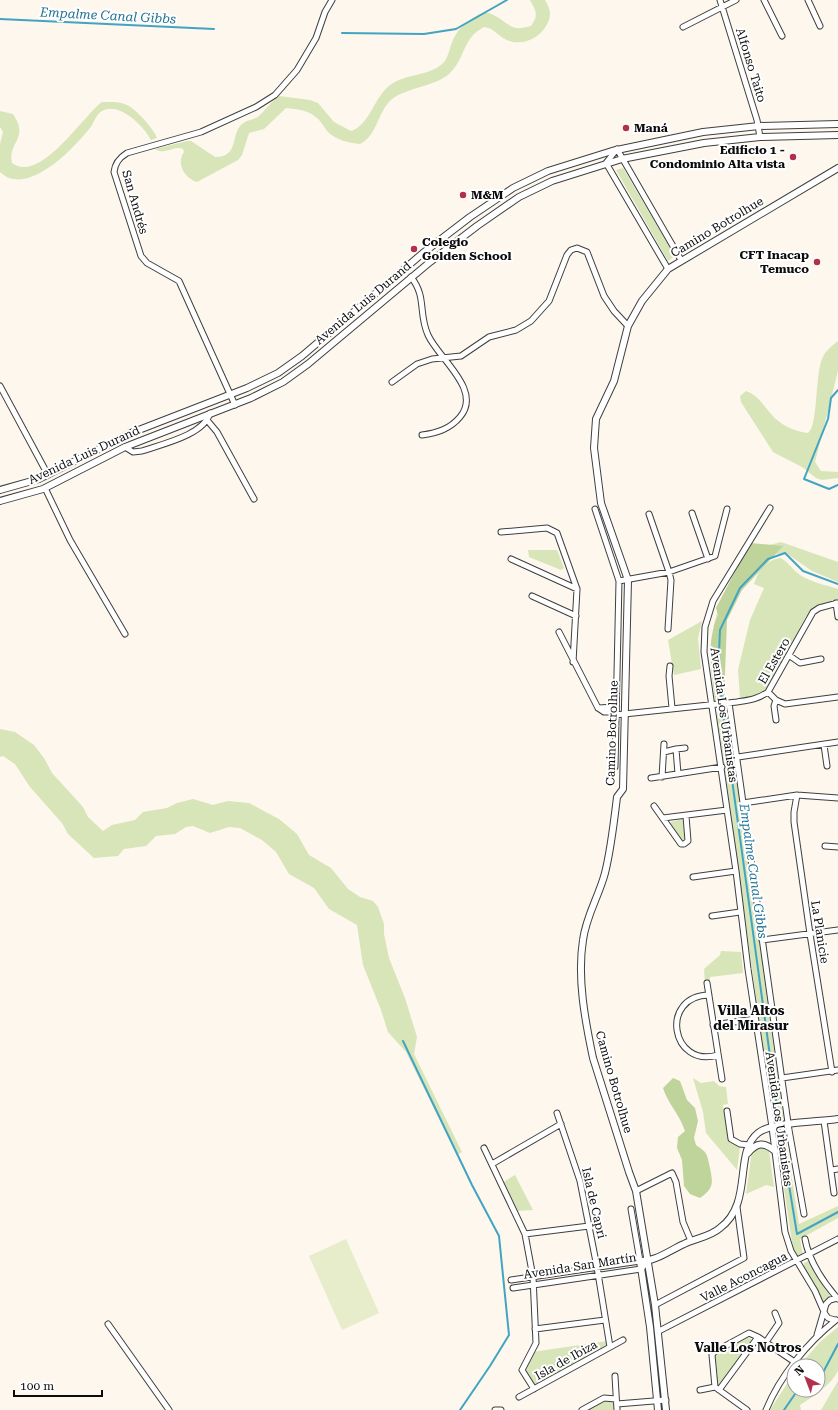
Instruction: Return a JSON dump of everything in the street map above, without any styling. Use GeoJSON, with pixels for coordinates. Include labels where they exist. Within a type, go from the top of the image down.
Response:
{"type":"FeatureCollection","features":[{"type":"Feature","properties":{"kind":"street","name":"San Andrés"},"geometry":{"type":"LineString","coordinates":[[235,404],[179,281],[147,263],[141,256],[114,172],[115,167],[121,157],[127,153],[201,132],[256,107],[275,95],[297,70],[316,38],[324,12],[332,0]]}},
{"type":"Feature","properties":{"kind":"street","name":"Alfonso Taito"},"geometry":{"type":"LineString","coordinates":[[720,0],[759,126],[760,137]]}},
{"type":"Feature","properties":{"kind":"street"},"geometry":{"type":"LineString","coordinates":[[683,27],[736,0]]}},
{"type":"Feature","properties":{"kind":"street"},"geometry":{"type":"LineString","coordinates":[[764,0],[782,36]]}},
{"type":"Feature","properties":{"kind":"street"},"geometry":{"type":"LineString","coordinates":[[808,0],[820,26]]}},
{"type":"Feature","properties":{"kind":"street","name":"Avenida Luis Durand"},"geometry":{"type":"LineString","coordinates":[[0,490],[27,483],[48,475],[131,433],[265,380],[294,362],[423,254],[503,194],[554,168],[617,149],[703,132],[759,126],[838,124]]}},
{"type":"Feature","properties":{"kind":"street","name":"Avenida Luis Durand"},"geometry":{"type":"LineString","coordinates":[[0,501],[45,488],[125,447],[270,389],[300,370],[411,277],[476,226],[519,197],[563,176],[622,159],[704,143],[760,137],[838,135]]}},
{"type":"Feature","properties":{"kind":"street"},"geometry":{"type":"LineString","coordinates":[[668,270],[606,163],[617,149],[681,260]]}},
{"type":"Feature","properties":{"kind":"street","name":"Camino Botrolhue"},"geometry":{"type":"LineString","coordinates":[[631,1209],[650,1327],[658,1401],[657,1410],[666,1409],[659,1331],[636,1190],[592,1055],[589,1042],[581,968],[583,939],[590,910],[605,873],[617,797],[623,789],[628,580],[600,503],[594,448],[596,419],[614,381],[628,326],[642,301],[668,270],[681,260],[769,209],[827,173],[838,168]]}},
{"type":"Feature","properties":{"kind":"street"},"geometry":{"type":"LineString","coordinates":[[392,382],[417,364],[432,359],[461,356],[489,337],[516,330],[531,322],[549,301],[567,255],[571,250],[577,248],[587,252],[604,296],[614,311],[628,326]]}},
{"type":"Feature","properties":{"kind":"street"},"geometry":{"type":"LineString","coordinates":[[411,277],[421,292],[426,331],[435,347],[445,358],[458,377],[466,399],[466,407],[456,421],[438,433],[422,436]]}},
{"type":"Feature","properties":{"kind":"street"},"geometry":{"type":"LineString","coordinates":[[0,386],[48,475]]}},
{"type":"Feature","properties":{"kind":"street"},"geometry":{"type":"LineString","coordinates":[[131,433],[125,440],[125,447],[133,452],[142,451],[195,431],[207,420],[210,413],[205,407],[198,406]]}},
{"type":"Feature","properties":{"kind":"street"},"geometry":{"type":"LineString","coordinates":[[207,420],[217,432],[254,499]]}},
{"type":"Feature","properties":{"kind":"street"},"geometry":{"type":"LineString","coordinates":[[45,488],[70,540],[125,634]]}},
{"type":"Feature","properties":{"kind":"street","name":"Avenida Los Urbanistas"},"geometry":{"type":"LineString","coordinates":[[770,508],[718,592],[707,618],[704,635],[704,652],[714,704],[740,912],[755,1019],[773,1126],[785,1232],[788,1245],[815,1291],[828,1318],[837,1320]]}},
{"type":"Feature","properties":{"kind":"street","name":"Camino Botrolhue"},"geometry":{"type":"LineString","coordinates":[[595,509],[619,581],[615,767]]}},
{"type":"Feature","properties":{"kind":"street"},"geometry":{"type":"LineString","coordinates":[[619,581],[669,572],[708,559],[717,554],[727,509]]}},
{"type":"Feature","properties":{"kind":"street"},"geometry":{"type":"LineString","coordinates":[[692,513],[708,559]]}},
{"type":"Feature","properties":{"kind":"street"},"geometry":{"type":"LineString","coordinates":[[649,514],[669,572],[668,629]]}},
{"type":"Feature","properties":{"kind":"street"},"geometry":{"type":"LineString","coordinates":[[501,532],[547,528],[558,533],[577,589],[573,662]]}},
{"type":"Feature","properties":{"kind":"street"},"geometry":{"type":"LineString","coordinates":[[511,559],[577,589]]}},
{"type":"Feature","properties":{"kind":"street"},"geometry":{"type":"LineString","coordinates":[[532,596],[576,616]]}},
{"type":"Feature","properties":{"kind":"street"},"geometry":{"type":"LineString","coordinates":[[837,603],[838,617]]}},
{"type":"Feature","properties":{"kind":"street","name":"El Estero"},"geometry":{"type":"LineString","coordinates":[[616,712],[625,715],[754,699],[768,692],[814,612],[819,608],[837,603]]}},
{"type":"Feature","properties":{"kind":"street"},"geometry":{"type":"LineString","coordinates":[[559,632],[573,662],[598,708],[604,712],[616,712]]}},
{"type":"Feature","properties":{"kind":"street"},"geometry":{"type":"LineString","coordinates":[[790,656],[800,663],[821,660]]}},
{"type":"Feature","properties":{"kind":"street"},"geometry":{"type":"LineString","coordinates":[[670,666],[669,676],[672,708]]}},
{"type":"Feature","properties":{"kind":"street"},"geometry":{"type":"LineString","coordinates":[[768,692],[776,700],[785,704],[838,697]]}},
{"type":"Feature","properties":{"kind":"street"},"geometry":{"type":"LineString","coordinates":[[776,700],[774,706],[776,720]]}},
{"type":"Feature","properties":{"kind":"street","name":"Avenida Los Urbanistas"},"geometry":{"type":"LineString","coordinates":[[727,703],[738,757],[782,1078],[786,1125],[804,1214]]}},
{"type":"Feature","properties":{"kind":"street"},"geometry":{"type":"LineString","coordinates":[[598,708],[616,712]]}},
{"type":"Feature","properties":{"kind":"street"},"geometry":{"type":"LineString","coordinates":[[738,757],[838,742]]}},
{"type":"Feature","properties":{"kind":"street"},"geometry":{"type":"LineString","coordinates":[[662,777],[664,744]]}},
{"type":"Feature","properties":{"kind":"street"},"geometry":{"type":"LineString","coordinates":[[824,745],[827,766]]}},
{"type":"Feature","properties":{"kind":"street"},"geometry":{"type":"LineString","coordinates":[[664,752],[685,748]]}},
{"type":"Feature","properties":{"kind":"street"},"geometry":{"type":"LineString","coordinates":[[676,750],[678,774]]}},
{"type":"Feature","properties":{"kind":"street"},"geometry":{"type":"LineString","coordinates":[[651,778],[722,767]]}},
{"type":"Feature","properties":{"kind":"street"},"geometry":{"type":"LineString","coordinates":[[744,803],[797,795],[838,798]]}},
{"type":"Feature","properties":{"kind":"street","name":"La Planicie"},"geometry":{"type":"LineString","coordinates":[[797,795],[794,807],[794,822],[832,1072]]}},
{"type":"Feature","properties":{"kind":"street"},"geometry":{"type":"LineString","coordinates":[[654,806],[681,844],[688,841],[686,816]]}},
{"type":"Feature","properties":{"kind":"street"},"geometry":{"type":"LineString","coordinates":[[663,818],[728,810]]}},
{"type":"Feature","properties":{"kind":"street"},"geometry":{"type":"LineString","coordinates":[[824,846],[838,847]]}},
{"type":"Feature","properties":{"kind":"street"},"geometry":{"type":"LineString","coordinates":[[693,877],[736,871]]}},
{"type":"Feature","properties":{"kind":"street"},"geometry":{"type":"LineString","coordinates":[[712,916],[740,912]]}},
{"type":"Feature","properties":{"kind":"street"},"geometry":{"type":"LineString","coordinates":[[762,940],[838,930]]}},
{"type":"Feature","properties":{"kind":"street"},"geometry":{"type":"LineString","coordinates":[[707,983],[722,1079]]}},
{"type":"Feature","properties":{"kind":"street"},"geometry":{"type":"LineString","coordinates":[[709,995],[699,996],[686,1004],[678,1016],[676,1032],[682,1045],[694,1054],[708,1057],[718,1055]]}},
{"type":"Feature","properties":{"kind":"street"},"geometry":{"type":"LineString","coordinates":[[713,1025],[755,1019]]}},
{"type":"Feature","properties":{"kind":"street"},"geometry":{"type":"LineString","coordinates":[[782,1078],[838,1070]]}},
{"type":"Feature","properties":{"kind":"street"},"geometry":{"type":"LineString","coordinates":[[727,1111],[731,1139],[740,1144],[749,1145],[758,1133],[773,1126],[838,1119]]}},
{"type":"Feature","properties":{"kind":"street","name":"Isla de Capri"},"geometry":{"type":"LineString","coordinates":[[557,1113],[580,1181],[599,1276],[610,1348]]}},
{"type":"Feature","properties":{"kind":"street"},"geometry":{"type":"LineString","coordinates":[[824,1121],[834,1193]]}},
{"type":"Feature","properties":{"kind":"street"},"geometry":{"type":"LineString","coordinates":[[492,1164],[561,1124]]}},
{"type":"Feature","properties":{"kind":"street"},"geometry":{"type":"LineString","coordinates":[[747,1154],[753,1147],[761,1144],[767,1145],[775,1151]]}},
{"type":"Feature","properties":{"kind":"street","name":"Avenida San Martín"},"geometry":{"type":"LineString","coordinates":[[513,1288],[641,1269],[648,1261],[719,1230],[731,1217],[737,1207],[749,1145]]}},
{"type":"Feature","properties":{"kind":"street"},"geometry":{"type":"LineString","coordinates":[[484,1148],[525,1234],[534,1285],[536,1343],[522,1370],[534,1389]]}},
{"type":"Feature","properties":{"kind":"street"},"geometry":{"type":"LineString","coordinates":[[832,1170],[838,1169]]}},
{"type":"Feature","properties":{"kind":"street"},"geometry":{"type":"LineString","coordinates":[[636,1190],[672,1173],[676,1182],[683,1222],[691,1241]]}},
{"type":"Feature","properties":{"kind":"street"},"geometry":{"type":"LineString","coordinates":[[655,1305],[744,1258],[737,1207]]}},
{"type":"Feature","properties":{"kind":"street"},"geometry":{"type":"LineString","coordinates":[[525,1234],[589,1226]]}},
{"type":"Feature","properties":{"kind":"street"},"geometry":{"type":"LineString","coordinates":[[805,1239],[808,1255],[826,1284],[838,1298],[828,1302],[817,1336]]}},
{"type":"Feature","properties":{"kind":"street","name":"Valle Aconcagua"},"geometry":{"type":"LineString","coordinates":[[659,1331],[838,1239]]}},
{"type":"Feature","properties":{"kind":"street","name":"Avenida San Martín"},"geometry":{"type":"LineString","coordinates":[[511,1280],[648,1261]]}},
{"type":"Feature","properties":{"kind":"street"},"geometry":{"type":"LineString","coordinates":[[766,1342],[779,1323],[775,1312]]}},
{"type":"Feature","properties":{"kind":"street"},"geometry":{"type":"LineString","coordinates":[[535,1329],[605,1320]]}},
{"type":"Feature","properties":{"kind":"street"},"geometry":{"type":"LineString","coordinates":[[800,1358],[817,1336],[837,1320]]}},
{"type":"Feature","properties":{"kind":"street"},"geometry":{"type":"LineString","coordinates":[[108,1324],[169,1410]]}},
{"type":"Feature","properties":{"kind":"street"},"geometry":{"type":"LineString","coordinates":[[717,1389],[712,1355],[714,1352],[749,1334],[758,1337],[789,1358]]}},
{"type":"Feature","properties":{"kind":"street"},"geometry":{"type":"LineString","coordinates":[[717,1389],[758,1337]]}},
{"type":"Feature","properties":{"kind":"street","name":"Isla de Ibiza"},"geometry":{"type":"LineString","coordinates":[[519,1397],[623,1340]]}},
{"type":"Feature","properties":{"kind":"street"},"geometry":{"type":"LineString","coordinates":[[766,1410],[779,1384],[786,1375]]}},
{"type":"Feature","properties":{"kind":"street"},"geometry":{"type":"LineString","coordinates":[[615,1376],[617,1407],[633,1403],[666,1400]]}},
{"type":"Feature","properties":{"kind":"street"},"geometry":{"type":"LineString","coordinates":[[700,1390],[717,1389],[747,1410]]}},
{"type":"Feature","properties":{"kind":"street"},"geometry":{"type":"LineString","coordinates":[[582,1410],[604,1398],[616,1398]]}},
{"type":"Feature","properties":{"kind":"street"},"geometry":{"type":"LineString","coordinates":[[633,1403],[634,1410]]}},
{"type":"Feature","properties":{"kind":"street"},"geometry":{"type":"LineString","coordinates":[[495,1410],[501,1410]]}},
{"type":"Feature","properties":{"kind":"green space"},"geometry":{"type":"Polygon","coordinates":[[[530,0],[545,0],[549,7],[550,16],[543,31],[528,41],[516,42],[505,39],[493,30],[484,27],[470,38],[457,64],[450,73],[436,82],[402,93],[389,102],[370,135],[360,144],[347,142],[335,137],[328,132],[318,118],[310,113],[286,108],[264,129],[249,133],[242,155],[238,160],[197,182],[188,177],[183,170],[181,161],[184,152],[183,149],[176,148],[166,151],[159,151],[155,149],[191,141],[215,157],[227,154],[233,146],[240,126],[245,122],[259,116],[273,100],[279,96],[310,100],[318,103],[334,122],[351,131],[363,123],[380,96],[390,85],[403,78],[433,70],[445,61],[456,34],[465,24],[476,16],[490,13],[512,27],[522,28],[531,26],[535,19],[536,13],[530,0]]]}},
{"type":"Feature","properties":{"kind":"green space"},"geometry":{"type":"Polygon","coordinates":[[[102,102],[118,102],[130,107],[148,124],[157,138],[151,140],[143,128],[130,116],[116,109],[109,109],[100,112],[90,128],[73,147],[49,168],[36,175],[23,179],[11,178],[0,172],[0,144],[3,132],[0,127],[0,111],[13,114],[18,122],[19,135],[12,150],[11,156],[12,163],[23,167],[35,164],[48,157],[102,102]]]}},
{"type":"Feature","properties":{"kind":"green space"},"geometry":{"type":"Polygon","coordinates":[[[623,168],[675,256],[668,261],[616,170],[623,168]]]}},
{"type":"Feature","properties":{"kind":"green space"},"geometry":{"type":"Polygon","coordinates":[[[838,341],[838,371],[815,462],[821,471],[838,472],[838,478],[822,480],[816,478],[802,467],[773,452],[741,402],[740,396],[746,391],[750,393],[763,404],[778,421],[793,429],[808,433],[811,429],[815,411],[818,376],[822,359],[827,351],[838,341]]]}},
{"type":"Feature","properties":{"kind":"green space"},"geometry":{"type":"Polygon","coordinates":[[[781,542],[838,562],[838,582],[812,571],[786,553],[776,554],[752,567],[713,628],[719,606],[762,547],[781,542]]]}},
{"type":"Feature","properties":{"kind":"green space"},"geometry":{"type":"Polygon","coordinates":[[[750,543],[783,546],[742,590],[727,620],[724,701],[717,703],[715,699],[710,657],[714,625],[718,615],[716,608],[750,543]]]}},
{"type":"Feature","properties":{"kind":"green space"},"geometry":{"type":"Polygon","coordinates":[[[528,550],[557,550],[564,568],[561,570],[529,557],[528,550]]]}},
{"type":"Feature","properties":{"kind":"green space"},"geometry":{"type":"Polygon","coordinates":[[[781,558],[804,577],[838,589],[838,600],[818,605],[806,616],[766,691],[759,695],[740,698],[738,670],[750,620],[764,588],[754,584],[763,567],[771,561],[781,558]]]}},
{"type":"Feature","properties":{"kind":"green space"},"geometry":{"type":"Polygon","coordinates":[[[702,621],[698,638],[701,669],[674,675],[668,640],[702,621]]]}},
{"type":"Feature","properties":{"kind":"green space"},"geometry":{"type":"Polygon","coordinates":[[[726,710],[728,713],[784,1123],[775,1124],[773,1121],[717,715],[718,711],[726,710]]]}},
{"type":"Feature","properties":{"kind":"green space"},"geometry":{"type":"Polygon","coordinates":[[[0,729],[15,732],[34,745],[44,758],[52,773],[83,807],[88,817],[103,831],[112,825],[135,820],[143,812],[167,808],[177,803],[193,799],[213,805],[228,801],[249,803],[279,819],[297,834],[309,855],[331,868],[348,889],[360,897],[373,901],[378,907],[384,924],[384,934],[389,958],[405,998],[417,1037],[414,1054],[462,1152],[457,1155],[406,1052],[388,1032],[363,965],[357,925],[329,909],[314,888],[289,874],[276,852],[262,840],[240,828],[229,827],[210,833],[193,826],[186,827],[175,834],[156,836],[146,846],[124,849],[118,856],[94,858],[68,834],[62,823],[30,787],[15,764],[3,756],[0,757],[0,729]]]}},
{"type":"Feature","properties":{"kind":"green space"},"geometry":{"type":"Polygon","coordinates":[[[682,819],[685,843],[683,843],[669,825],[671,822],[682,819]]]}},
{"type":"Feature","properties":{"kind":"green space"},"geometry":{"type":"Polygon","coordinates":[[[721,951],[741,952],[743,973],[710,977],[710,983],[705,983],[704,969],[720,955],[721,951]]]}},
{"type":"Feature","properties":{"kind":"green space"},"geometry":{"type":"Polygon","coordinates":[[[673,1078],[680,1081],[687,1100],[695,1108],[698,1121],[694,1138],[696,1145],[705,1152],[708,1160],[712,1181],[708,1191],[700,1198],[690,1194],[684,1186],[682,1160],[677,1148],[678,1137],[685,1131],[663,1088],[673,1078]]]}},
{"type":"Feature","properties":{"kind":"green space"},"geometry":{"type":"Polygon","coordinates":[[[693,1078],[701,1083],[714,1081],[719,1086],[726,1087],[728,1104],[723,1105],[728,1140],[740,1147],[737,1170],[706,1133],[703,1112],[693,1078]]]}},
{"type":"Feature","properties":{"kind":"green space"},"geometry":{"type":"Polygon","coordinates":[[[783,1132],[785,1134],[799,1224],[838,1206],[838,1218],[800,1239],[803,1256],[799,1257],[794,1250],[792,1242],[776,1135],[783,1132]]]}},
{"type":"Feature","properties":{"kind":"green space"},"geometry":{"type":"Polygon","coordinates":[[[757,1146],[767,1148],[769,1151],[774,1187],[766,1185],[746,1194],[752,1151],[757,1146]]]}},
{"type":"Feature","properties":{"kind":"green space"},"geometry":{"type":"Polygon","coordinates":[[[515,1175],[533,1210],[517,1211],[502,1183],[515,1175]]]}},
{"type":"Feature","properties":{"kind":"green space"},"geometry":{"type":"Polygon","coordinates":[[[346,1239],[379,1313],[342,1330],[309,1256],[346,1239]]]}},
{"type":"Feature","properties":{"kind":"green space"},"geometry":{"type":"Polygon","coordinates":[[[808,1261],[831,1298],[824,1303],[804,1267],[804,1263],[808,1261]]]}},
{"type":"Feature","properties":{"kind":"green space"},"geometry":{"type":"Polygon","coordinates":[[[838,1327],[838,1371],[826,1386],[826,1358],[806,1358],[820,1342],[838,1327]]]}},
{"type":"Feature","properties":{"kind":"green space"},"geometry":{"type":"Polygon","coordinates":[[[747,1337],[751,1339],[751,1342],[723,1383],[720,1385],[715,1375],[715,1355],[747,1337]]]}},
{"type":"Feature","properties":{"kind":"green space"},"geometry":{"type":"Polygon","coordinates":[[[608,1341],[609,1347],[534,1389],[523,1370],[532,1352],[608,1341]]]}},
{"type":"Feature","properties":{"kind":"green space"},"geometry":{"type":"Polygon","coordinates":[[[838,1381],[838,1410],[821,1410],[838,1381]]]}},
{"type":"Feature","properties":{"kind":"green space"},"geometry":{"type":"Polygon","coordinates":[[[786,1385],[786,1398],[811,1398],[800,1405],[801,1410],[770,1410],[786,1385]]]}},
{"type":"Feature","properties":{"kind":"green space"},"geometry":{"type":"Polygon","coordinates":[[[616,1399],[617,1410],[583,1410],[601,1400],[616,1399]]]}},
{"type":"Feature","properties":{"kind":"waterway","name":"Empalme Canal Gibbs"},"geometry":{"type":"LineString","coordinates":[[342,33],[424,34],[456,29],[507,0]]}},
{"type":"Feature","properties":{"kind":"waterway","name":"Empalme Canal Gibbs"},"geometry":{"type":"LineString","coordinates":[[0,19],[214,29]]}},
{"type":"Feature","properties":{"kind":"waterway","name":"Empalme Canal Gibbs"},"geometry":{"type":"LineString","coordinates":[[838,390],[831,398],[828,419],[804,479],[829,489],[838,485]]}},
{"type":"Feature","properties":{"kind":"waterway","name":"Empalme Canal Gibbs"},"geometry":{"type":"LineString","coordinates":[[838,584],[803,571],[785,553],[768,559],[740,588],[720,630],[719,653],[722,707],[781,1136],[797,1234],[838,1212]]}},
{"type":"Feature","properties":{"kind":"waterway"},"geometry":{"type":"LineString","coordinates":[[403,1041],[472,1185],[499,1236],[509,1335],[460,1410]]}},
{"type":"Feature","properties":{"kind":"waterway","name":"Empalme Canal Gibbs"},"geometry":{"type":"LineString","coordinates":[[826,1367],[838,1344]]}},
{"type":"Feature","properties":{"kind":"waterway","name":"Empalme Canal Gibbs"},"geometry":{"type":"LineString","coordinates":[[784,1410],[792,1398]]}},
{"type":"Feature","properties":{"kind":"place","name":"Maná"},"geometry":{"type":"Point","coordinates":[626,128]}},
{"type":"Feature","properties":{"kind":"place","name":"Edificio 1 - Condominio Alta vista"},"geometry":{"type":"Point","coordinates":[793,157]}},
{"type":"Feature","properties":{"kind":"place","name":"M&M"},"geometry":{"type":"Point","coordinates":[463,195]}},
{"type":"Feature","properties":{"kind":"place","name":"Colegio Golden School"},"geometry":{"type":"Point","coordinates":[414,249]}},
{"type":"Feature","properties":{"kind":"place","name":"CFT Inacap Temuco"},"geometry":{"type":"Point","coordinates":[817,262]}},
{"type":"Feature","properties":{"kind":"district","name":"Villa Altos del Mirasur"},"geometry":{"type":"Point","coordinates":[751,1018]}},
{"type":"Feature","properties":{"kind":"district","name":"Valle Los Notros"},"geometry":{"type":"Point","coordinates":[748,1347]}}]}
